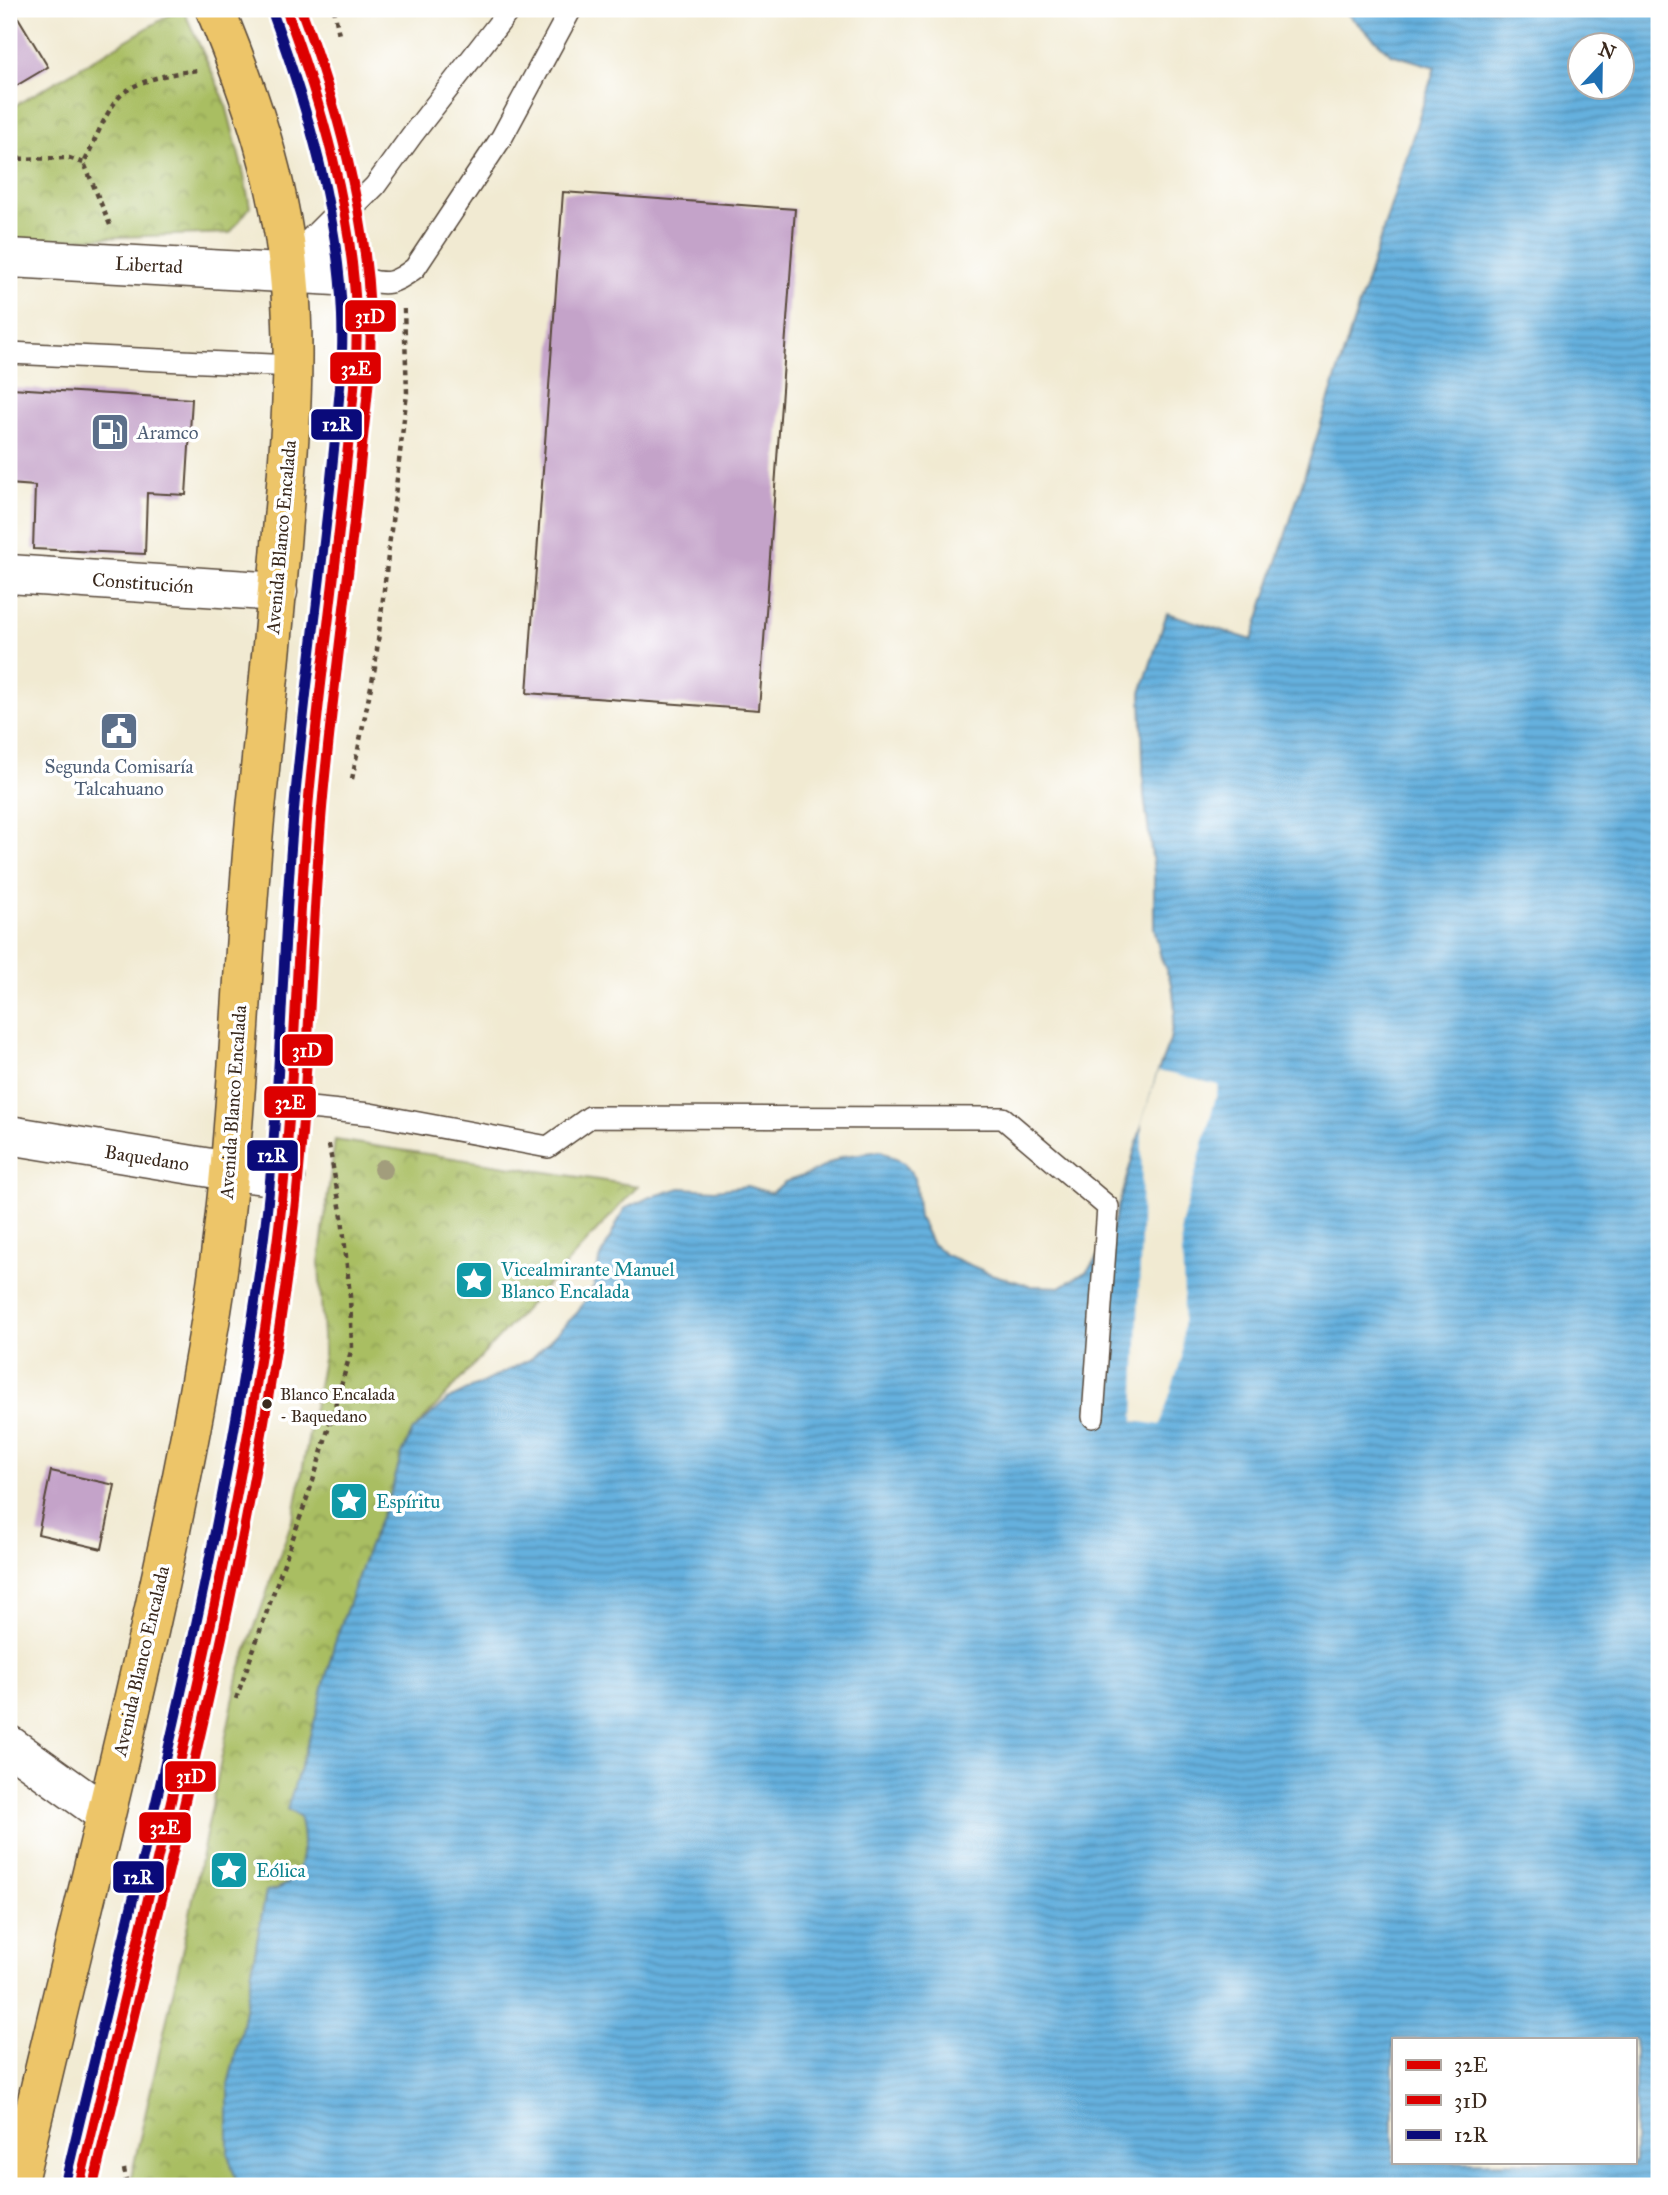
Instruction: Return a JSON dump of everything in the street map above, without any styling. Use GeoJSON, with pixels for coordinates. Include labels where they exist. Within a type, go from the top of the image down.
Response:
{"type":"FeatureCollection","features":[{"type":"Feature","properties":{"kind":"main road","name":"Avenida Blanco Encalada"},"geometry":{"type":"LineString","coordinates":[[17,2186],[149,1633],[192,1422],[221,1255],[229,1171],[250,870],[289,455],[293,366],[289,272],[279,212],[260,135],[237,62],[215,9]]}},
{"type":"Feature","properties":{"kind":"main road"},"geometry":{"type":"LineString","coordinates":[[79,2186],[214,1603],[265,1325],[286,1177],[300,902],[308,807],[340,531],[351,411],[356,315],[353,277],[334,164],[309,70],[286,9]]}},
{"type":"Feature","properties":{"kind":"street"},"geometry":{"type":"LineString","coordinates":[[289,272],[344,217]]}},
{"type":"Feature","properties":{"kind":"street","name":"Libertad"},"geometry":{"type":"LineString","coordinates":[[9,258],[353,277]]}},
{"type":"Feature","properties":{"kind":"street","name":"Constitución"},"geometry":{"type":"LineString","coordinates":[[9,575],[278,592]]}},
{"type":"Feature","properties":{"kind":"street","name":"Baquedano"},"geometry":{"type":"LineString","coordinates":[[9,1135],[229,1171],[286,1177]]}},
{"type":"Feature","properties":{"kind":"street"},"geometry":{"type":"LineString","coordinates":[[9,1745],[105,1814]]}},
{"type":"Feature","properties":{"kind":"lane"},"geometry":{"type":"LineString","coordinates":[[344,217],[375,186],[510,9]]}},
{"type":"Feature","properties":{"kind":"lane"},"geometry":{"type":"LineString","coordinates":[[353,277],[390,284],[415,268],[502,137],[571,9]]}},
{"type":"Feature","properties":{"kind":"lane"},"geometry":{"type":"LineString","coordinates":[[9,353],[293,366]]}},
{"type":"Feature","properties":{"kind":"lane"},"geometry":{"type":"LineString","coordinates":[[290,1106],[370,1114],[548,1147],[590,1116],[1003,1118],[1108,1207],[1093,1417]]}},
{"type":"Feature","properties":{"kind":"path"},"geometry":{"type":"LineString","coordinates":[[84,163],[109,111],[125,91],[170,73],[212,69],[237,62]]}},
{"type":"Feature","properties":{"kind":"path"},"geometry":{"type":"LineString","coordinates":[[9,159],[69,158],[84,163],[114,233],[116,264]]}},
{"type":"Feature","properties":{"kind":"green space"},"geometry":{"type":"Polygon","coordinates":[[[183,9],[225,101],[250,207],[230,233],[9,241],[9,109],[183,9]]]}},
{"type":"Feature","properties":{"kind":"green space"},"geometry":{"type":"Polygon","coordinates":[[[335,1140],[638,1186],[412,1432],[402,1454],[390,1495],[334,1645],[316,1716],[287,1810],[299,1816],[302,1828],[303,1852],[300,1864],[289,1882],[266,1891],[242,2026],[228,2086],[228,2154],[238,2186],[129,2186],[183,1948],[239,1672],[294,1515],[324,1354],[319,1263],[335,1140]]]}},
{"type":"Feature","properties":{"kind":"water"},"geometry":{"type":"Polygon","coordinates":[[[1342,9],[1659,9],[1659,2186],[238,2186],[228,2154],[228,2086],[242,2026],[266,1891],[289,1882],[300,1864],[303,1840],[299,1816],[287,1809],[316,1716],[334,1645],[412,1432],[447,1400],[531,1359],[578,1312],[594,1286],[599,1261],[624,1209],[680,1188],[715,1190],[747,1186],[771,1193],[785,1182],[809,1174],[844,1156],[881,1151],[904,1163],[915,1178],[919,1217],[931,1243],[946,1255],[991,1274],[1031,1286],[1060,1287],[1087,1271],[1107,1244],[1158,1071],[1170,1040],[1175,1009],[1172,984],[1161,958],[1154,927],[1154,872],[1144,795],[1141,693],[1167,613],[1252,640],[1435,67],[1391,54],[1342,9]]]}},
{"type":"Feature","properties":{"kind":"pier"},"geometry":{"type":"Polygon","coordinates":[[[1158,1071],[1219,1085],[1181,1226],[1184,1297],[1182,1357],[1160,1425],[1134,1421],[1141,1241],[1142,1122],[1158,1071]]]}},
{"type":"Feature","properties":{"kind":"building"},"geometry":{"type":"Polygon","coordinates":[[[9,9],[13,9],[48,67],[9,90],[9,9]]]}},
{"type":"Feature","properties":{"kind":"building"},"geometry":{"type":"Polygon","coordinates":[[[563,192],[795,209],[759,710],[527,693],[563,192]]]}},
{"type":"Feature","properties":{"kind":"building"},"geometry":{"type":"Polygon","coordinates":[[[11,388],[192,399],[186,495],[147,493],[145,554],[33,549],[35,486],[9,484],[11,388]]]}},
{"type":"Feature","properties":{"kind":"building"},"geometry":{"type":"Polygon","coordinates":[[[51,1471],[115,1485],[102,1549],[38,1534],[51,1471]]]}},
{"type":"Feature","properties":{"kind":"transit line","name":"32E"},"geometry":{"type":"LineString","coordinates":[[79,2186],[163,1838],[215,1604],[259,1369],[283,1195],[309,797],[352,408],[357,330],[348,234],[333,157],[286,9]]}},
{"type":"Feature","properties":{"kind":"transit line","name":"31D"},"geometry":{"type":"LineString","coordinates":[[93,2186],[177,1838],[229,1604],[273,1370],[297,1195],[323,797],[366,408],[371,330],[362,234],[347,157],[326,82],[301,9]]}},
{"type":"Feature","properties":{"kind":"transit line","name":"12R"},"geometry":{"type":"LineString","coordinates":[[65,2183],[200,1603],[244,1369],[269,1196],[295,799],[336,431],[342,334],[339,276],[328,199],[309,124],[273,14]]}},
{"type":"Feature","properties":{"kind":"place","name":"Aramco"},"geometry":{"type":"Point","coordinates":[110,432]}},
{"type":"Feature","properties":{"kind":"place","name":"Segunda Comisaría Talcahuano"},"geometry":{"type":"Point","coordinates":[119,731]}},
{"type":"Feature","properties":{"kind":"place","name":"Vicealmirante Manuel Blanco Encalada"},"geometry":{"type":"Point","coordinates":[474,1280]}},
{"type":"Feature","properties":{"kind":"place","name":"Blanco Encalada - Baquedano"},"geometry":{"type":"Point","coordinates":[267,1404]}},
{"type":"Feature","properties":{"kind":"place","name":"Espíritu"},"geometry":{"type":"Point","coordinates":[349,1501]}},
{"type":"Feature","properties":{"kind":"place","name":"Eólica"},"geometry":{"type":"Point","coordinates":[229,1870]}}]}
